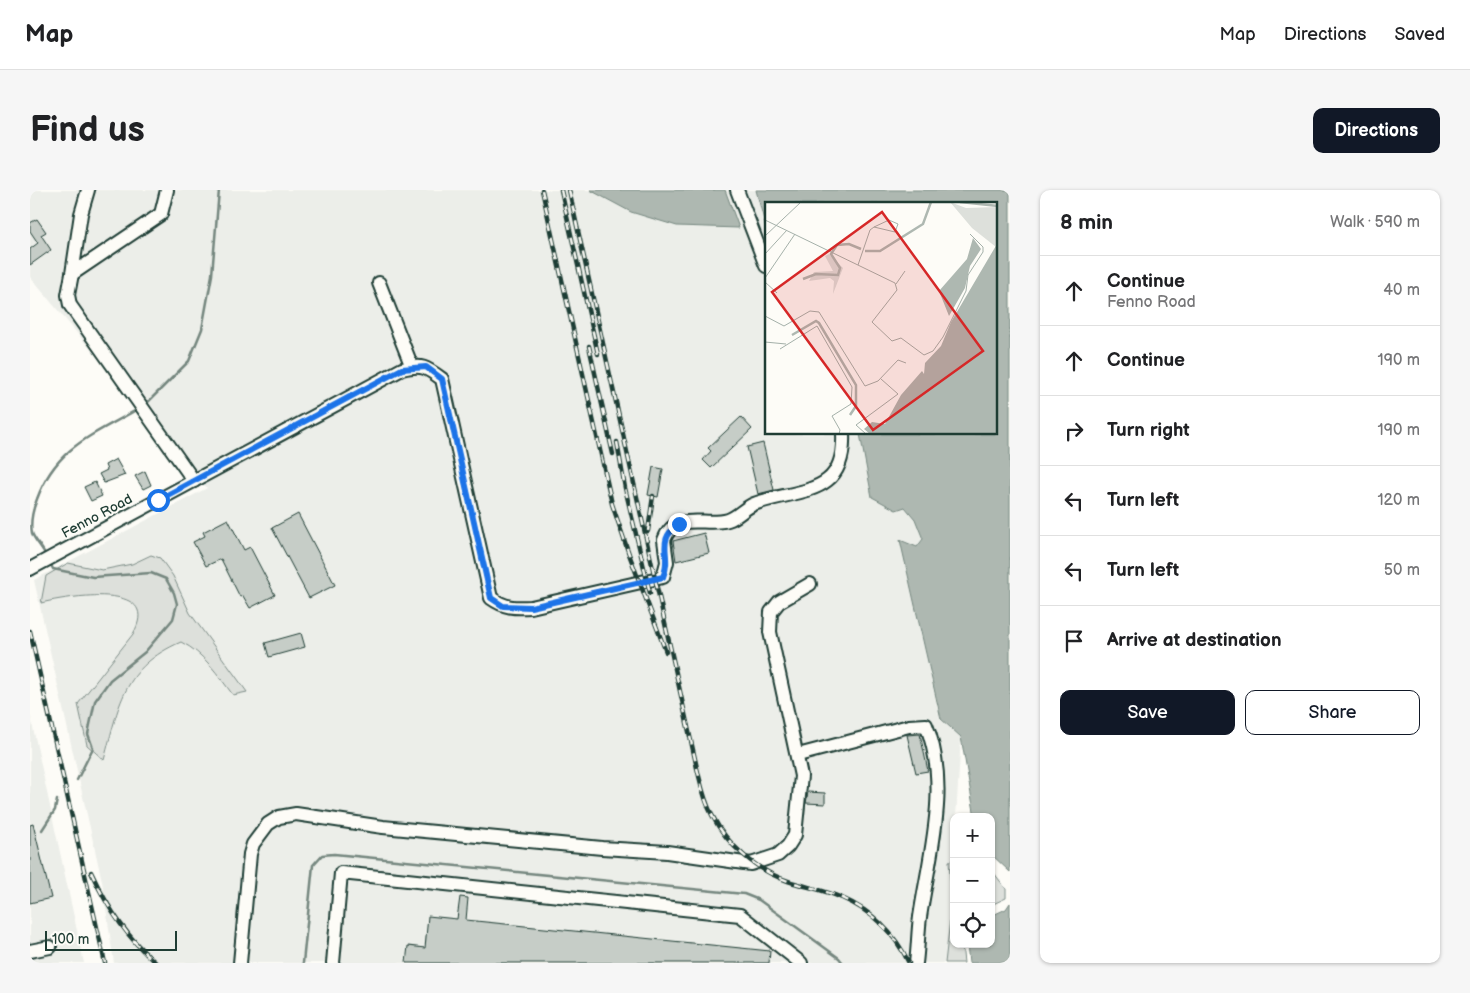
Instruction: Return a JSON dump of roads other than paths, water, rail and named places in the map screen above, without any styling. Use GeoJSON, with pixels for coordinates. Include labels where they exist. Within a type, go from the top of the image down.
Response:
{"type":"FeatureCollection","features":[{"type":"Feature","properties":{"kind":"street"},"geometry":{"type":"LineString","coordinates":[[88,190],[81,214],[68,295],[70,305],[200,478]]}},
{"type":"Feature","properties":{"kind":"street"},"geometry":{"type":"LineString","coordinates":[[72,274],[161,214],[167,190]]}},
{"type":"Feature","properties":{"kind":"street"},"geometry":{"type":"LineString","coordinates":[[737,190],[765,263]]}},
{"type":"Feature","properties":{"kind":"street"},"geometry":{"type":"LineString","coordinates":[[378,283],[412,366],[426,367],[442,379],[491,598],[503,606],[513,608],[531,607],[663,577],[667,562],[664,540],[674,527],[694,520],[726,521],[754,504],[806,492],[820,485],[832,475],[842,462],[844,435]]}},
{"type":"Feature","properties":{"kind":"street","name":"Fenno Road"},"geometry":{"type":"LineString","coordinates":[[30,569],[402,369],[412,366]]}},
{"type":"Feature","properties":{"kind":"street"},"geometry":{"type":"LineString","coordinates":[[240,963],[250,854],[253,844],[268,824],[280,817],[296,814],[383,828],[667,852],[755,864],[778,855],[788,846],[795,835],[801,776],[770,632],[771,612],[779,602],[810,584]]}},
{"type":"Feature","properties":{"kind":"street"},"geometry":{"type":"LineString","coordinates":[[798,755],[912,725],[926,725],[933,741],[936,773],[936,831],[920,917],[916,963]]}},
{"type":"Feature","properties":{"kind":"street"},"geometry":{"type":"LineString","coordinates":[[333,963],[341,873],[740,915],[801,963]]}},
{"type":"Feature","properties":{"kind":"street"},"geometry":{"type":"LineString","coordinates":[[30,951],[50,947]]}},
{"type":"Feature","properties":{"kind":"waterway"},"geometry":{"type":"LineString","coordinates":[[145,405],[189,361],[202,329],[212,275],[219,190]]}},
{"type":"Feature","properties":{"kind":"waterway"},"geometry":{"type":"LineString","coordinates":[[46,556],[33,536],[31,524],[34,507],[45,481],[54,467],[78,444],[138,409]]}},
{"type":"Feature","properties":{"kind":"waterway"},"geometry":{"type":"LineString","coordinates":[[50,563],[53,569],[93,577],[151,573],[166,579],[174,593],[177,604],[173,619],[145,652],[110,680],[95,701],[88,734],[93,748],[77,780]]}},
{"type":"Feature","properties":{"kind":"waterway"},"geometry":{"type":"LineString","coordinates":[[42,830],[55,810],[57,800]]}},
{"type":"Feature","properties":{"kind":"waterway"},"geometry":{"type":"LineString","coordinates":[[303,963],[313,865],[322,855],[334,854],[744,894],[759,900],[839,958],[843,963]]}},
{"type":"Feature","properties":{"kind":"railway"},"geometry":{"type":"LineString","coordinates":[[542,190],[612,504],[666,652]]}},
{"type":"Feature","properties":{"kind":"railway"},"geometry":{"type":"LineString","coordinates":[[561,190],[598,354]]}},
{"type":"Feature","properties":{"kind":"railway"},"geometry":{"type":"LineString","coordinates":[[569,190],[697,768],[709,809],[718,826],[734,846],[754,863],[788,881],[836,895],[853,903],[873,917],[890,933],[909,963]]}},
{"type":"Feature","properties":{"kind":"railway"},"geometry":{"type":"LineString","coordinates":[[589,346],[613,454]]}},
{"type":"Feature","properties":{"kind":"railway"},"geometry":{"type":"LineString","coordinates":[[617,442],[625,488],[650,593]]}},
{"type":"Feature","properties":{"kind":"railway"},"geometry":{"type":"LineString","coordinates":[[648,531],[653,496]]}},
{"type":"Feature","properties":{"kind":"railway"},"geometry":{"type":"LineString","coordinates":[[30,631],[105,963]]}},
{"type":"Feature","properties":{"kind":"railway"},"geometry":{"type":"LineString","coordinates":[[91,872],[119,921],[136,943],[156,963]]}}]}
